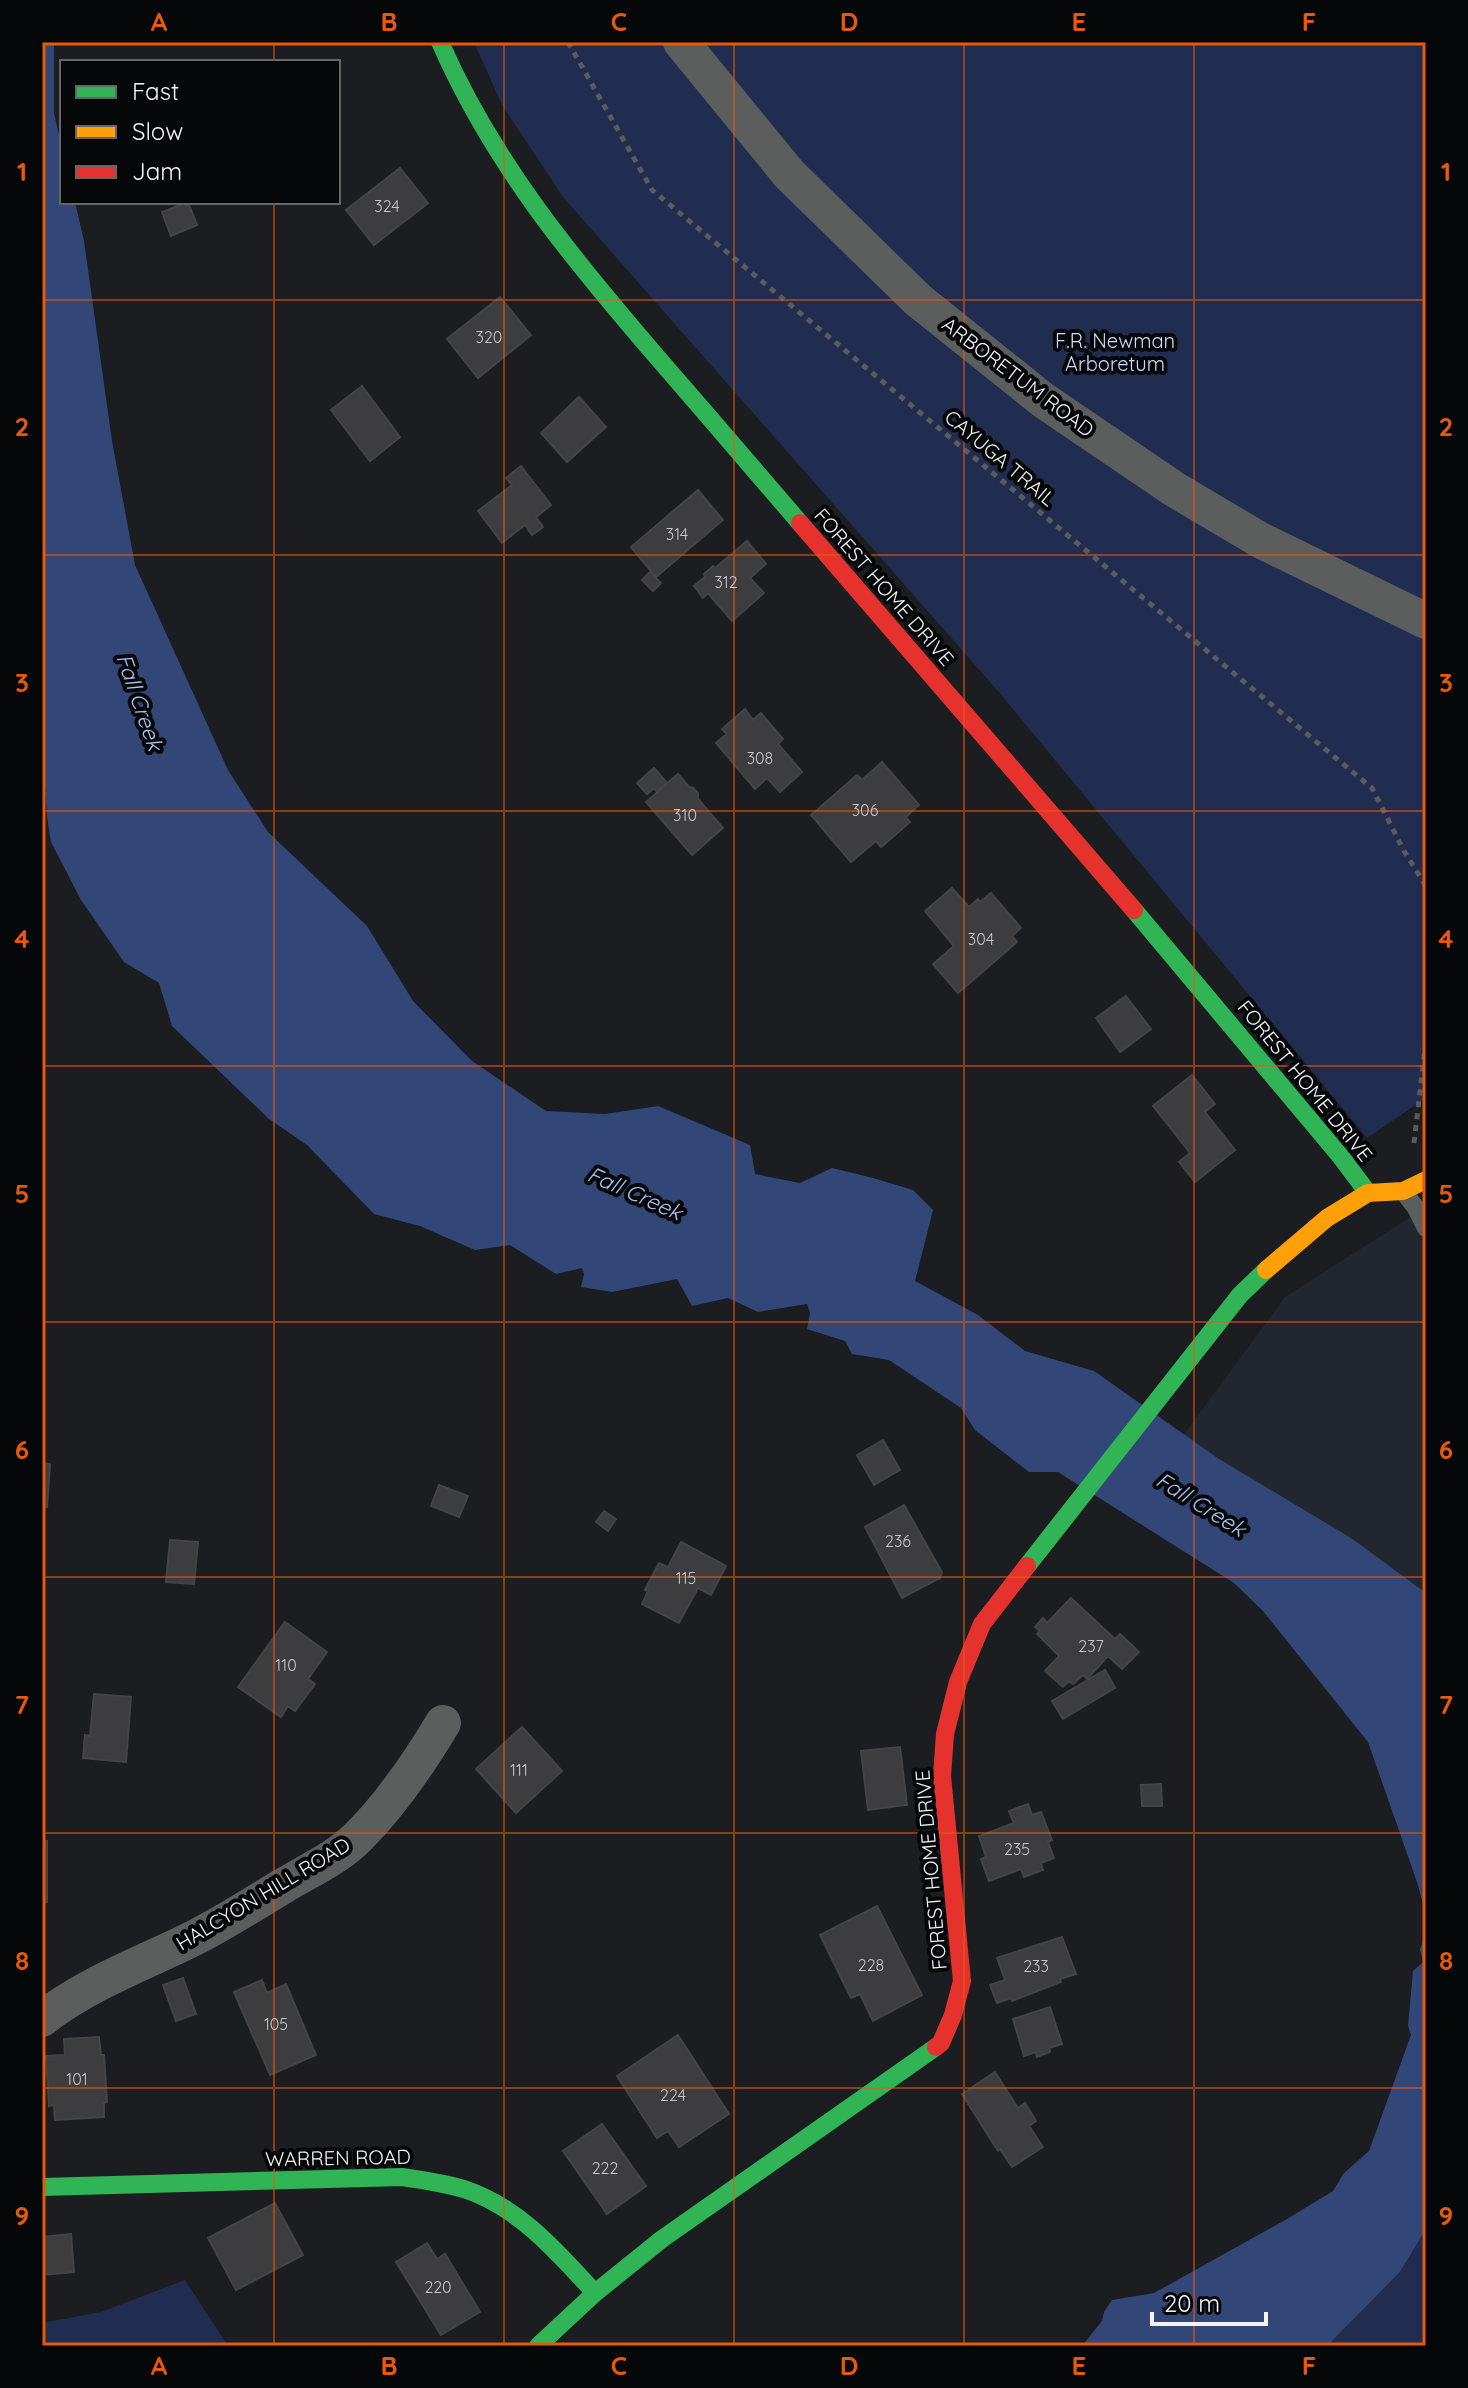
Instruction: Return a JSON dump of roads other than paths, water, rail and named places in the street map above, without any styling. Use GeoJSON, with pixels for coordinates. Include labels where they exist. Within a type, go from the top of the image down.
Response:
{"type":"FeatureCollection","features":[{"type":"Feature","properties":{"kind":"street","name":"FOREST HOME DRIVE"},"geometry":{"type":"LineString","coordinates":[[440,42],[452,72],[498,155],[561,241],[660,361],[1188,973],[1368,1193],[1327,1218],[1279,1257],[1240,1295],[982,1624],[958,1682],[945,1734],[942,1776],[962,1981],[941,2043],[662,2239],[595,2293],[538,2346]]}},
{"type":"Feature","properties":{"kind":"street","name":"ARBORETUM ROAD"},"geometry":{"type":"LineString","coordinates":[[681,42],[789,174],[918,300],[1043,400],[1174,489],[1260,540],[1426,621]]}},
{"type":"Feature","properties":{"kind":"street"},"geometry":{"type":"LineString","coordinates":[[1368,1193],[1403,1191],[1426,1180]]}},
{"type":"Feature","properties":{"kind":"street","name":"HALCYON HILL ROAD"},"geometry":{"type":"LineString","coordinates":[[42,2019],[56,2007],[127,1969],[200,1935],[319,1865],[358,1838],[427,1751],[443,1723]]}},
{"type":"Feature","properties":{"kind":"street","name":"WARREN ROAD"},"geometry":{"type":"LineString","coordinates":[[42,2187],[402,2177],[436,2181],[478,2194],[517,2215],[595,2293]]}},
{"type":"Feature","properties":{"kind":"lane"},"geometry":{"type":"LineString","coordinates":[[1403,1191],[1426,1228]]}},
{"type":"Feature","properties":{"kind":"water","name":"Fall Creek"},"geometry":{"type":"Polygon","coordinates":[[[42,42],[54,42],[54,113],[60,139],[60,204],[75,204],[84,241],[112,441],[135,565],[228,770],[268,832],[367,926],[413,1001],[472,1061],[546,1111],[605,1114],[658,1106],[750,1145],[755,1174],[800,1183],[832,1168],[913,1190],[933,1210],[915,1281],[978,1315],[1025,1351],[1094,1371],[1219,1459],[1351,1538],[1426,1593],[1426,1915],[1368,1742],[1263,1611],[1234,1583],[1058,1472],[1029,1472],[975,1430],[961,1408],[889,1360],[852,1354],[845,1341],[807,1329],[810,1313],[807,1304],[758,1312],[728,1298],[692,1306],[677,1279],[612,1292],[581,1287],[582,1268],[556,1274],[510,1245],[475,1250],[420,1226],[374,1214],[307,1145],[269,1119],[172,1026],[159,983],[124,962],[81,900],[51,842],[42,737],[42,42]]]}},
{"type":"Feature","properties":{"kind":"water"},"geometry":{"type":"Polygon","coordinates":[[[1426,1931],[1426,2229],[1400,2272],[1327,2346],[1082,2346],[1102,2321],[1112,2300],[1154,2293],[1287,2219],[1333,2191],[1344,2173],[1369,2151],[1411,2035],[1408,2026],[1413,1971],[1423,1962],[1420,1950],[1426,1931]]]}},
{"type":"Feature","properties":{"kind":"park label","name":"F.R. Newman Arboretum"},"geometry":{"type":"Point","coordinates":[1115,352]}}]}
